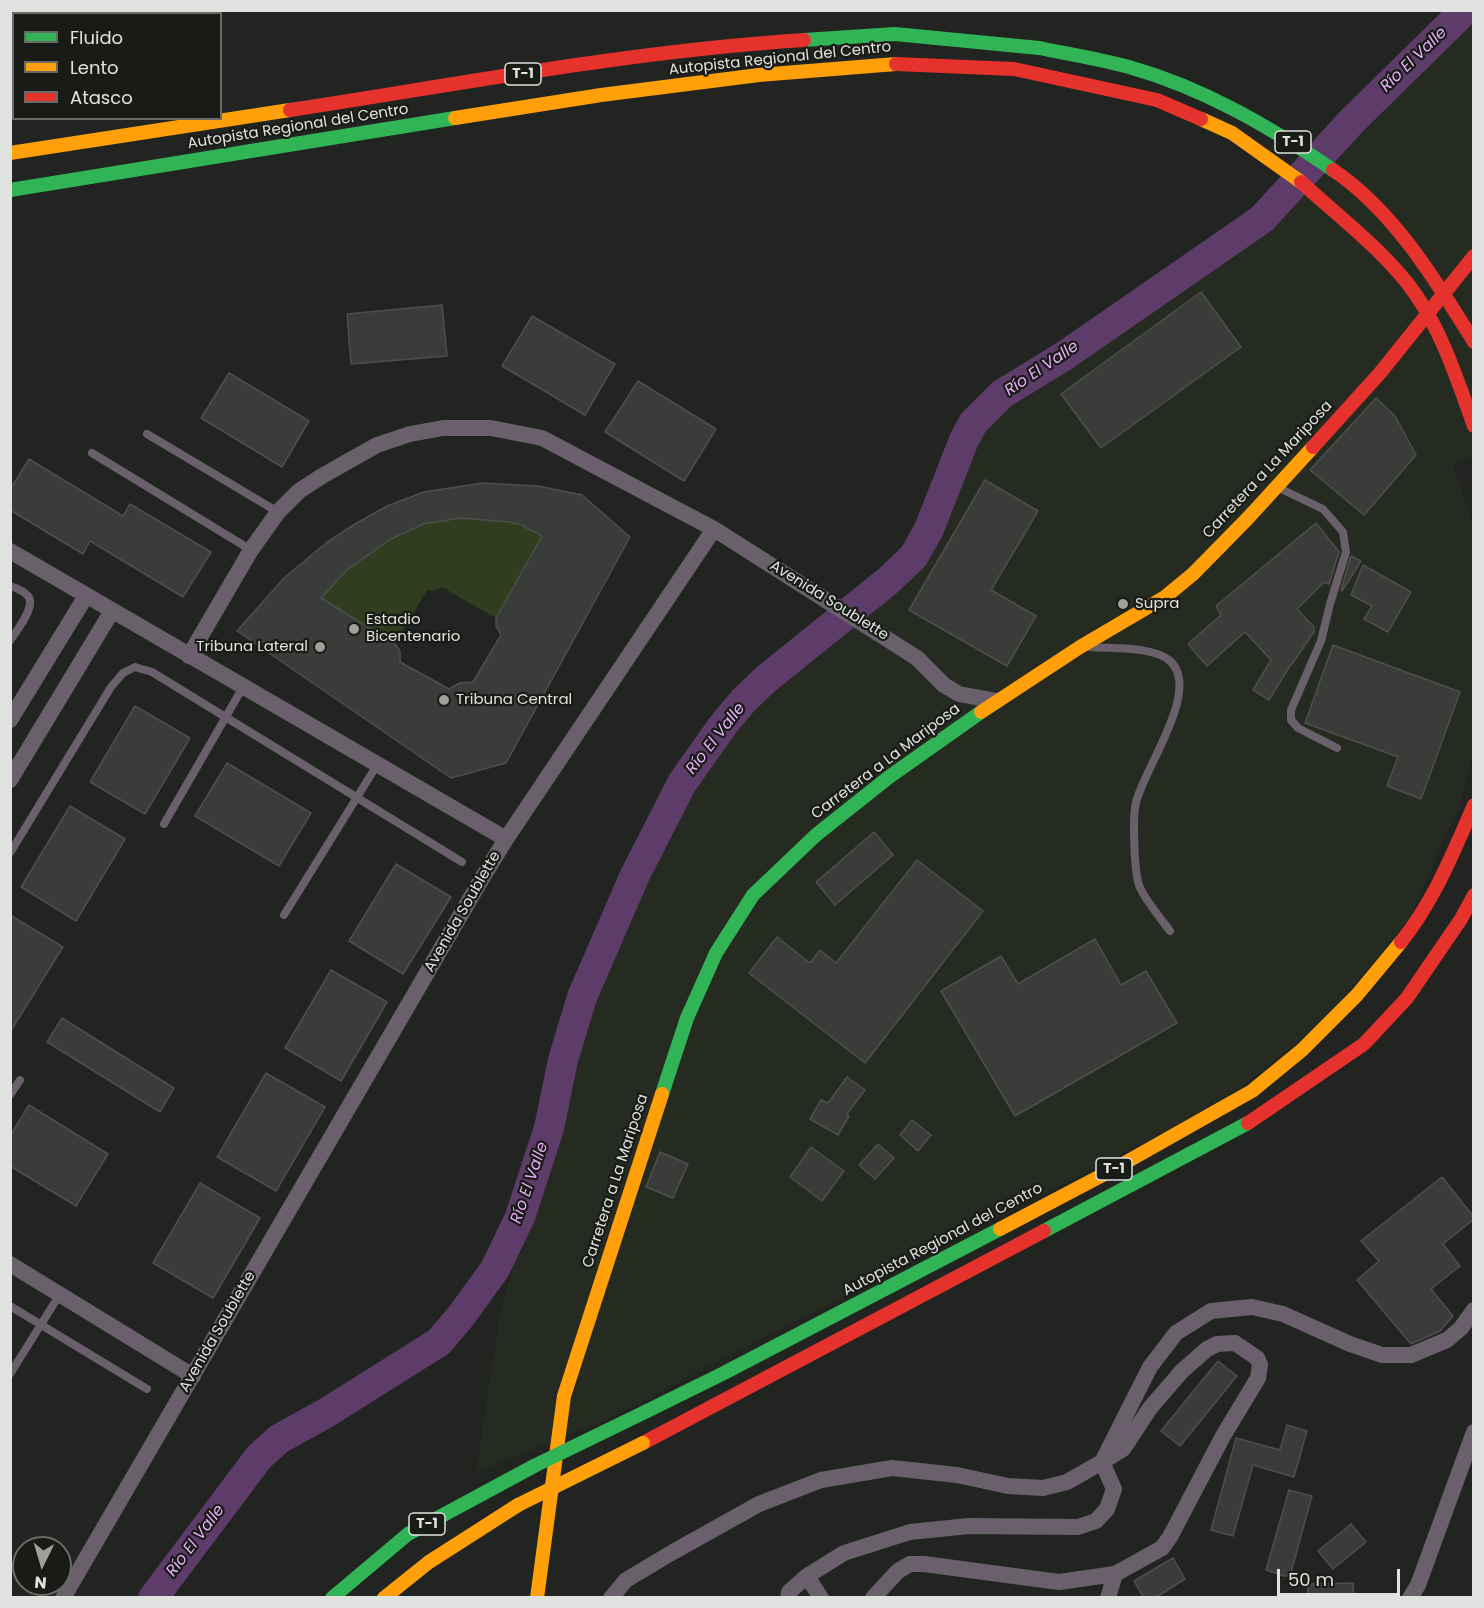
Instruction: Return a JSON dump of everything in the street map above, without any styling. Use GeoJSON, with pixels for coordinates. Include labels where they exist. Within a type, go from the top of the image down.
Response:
{"type":"FeatureCollection","features":[{"type":"Feature","properties":{"kind":"main road","name":"Autopista Regional del Centro"},"geometry":{"type":"LineString","coordinates":[[10,153],[603,62],[756,43],[895,34],[1038,47],[1129,67],[1216,99],[1282,135],[1345,178],[1377,208],[1429,270],[1473,342]]}},
{"type":"Feature","properties":{"kind":"main road"},"geometry":{"type":"LineString","coordinates":[[1012,69],[1038,47]]}},
{"type":"Feature","properties":{"kind":"main road","name":"Autopista Regional del Centro"},"geometry":{"type":"LineString","coordinates":[[10,190],[589,97],[759,75],[900,64],[1012,69],[1157,100],[1232,133],[1301,182],[1362,237],[1404,279],[1418,298],[1430,319],[1462,393],[1473,426]]}},
{"type":"Feature","properties":{"kind":"main road","name":"Carretera a La Mariposa"},"geometry":{"type":"LineString","coordinates":[[537,1598],[564,1396],[687,1018],[716,953],[753,895],[816,835],[889,777],[997,701],[1080,647],[1165,597],[1193,574],[1380,373],[1473,256]]}},
{"type":"Feature","properties":{"kind":"main road","name":"Autopista Regional del Centro"},"geometry":{"type":"LineString","coordinates":[[332,1598],[408,1534],[534,1467],[724,1373],[1114,1169],[1252,1091],[1302,1050],[1351,1001],[1417,922],[1434,895],[1473,805]]}},
{"type":"Feature","properties":{"kind":"main road","name":"T-1"},"geometry":{"type":"LineString","coordinates":[[388,1596],[429,1562],[518,1505],[643,1443],[1255,1119],[1364,1044],[1407,998],[1461,919],[1473,895]]}},
{"type":"Feature","properties":{"kind":"street"},"geometry":{"type":"LineString","coordinates":[[189,656],[251,550],[278,512],[299,491],[322,476],[377,445],[410,434],[443,428],[491,428],[542,438],[714,529]]}},
{"type":"Feature","properties":{"kind":"street","name":"Avenida Soublette"},"geometry":{"type":"LineString","coordinates":[[63,1598],[506,839],[714,529],[918,658],[951,690],[959,694],[997,701]]}},
{"type":"Feature","properties":{"kind":"street"},"geometry":{"type":"LineString","coordinates":[[10,551],[506,839]]}},
{"type":"Feature","properties":{"kind":"street"},"geometry":{"type":"LineString","coordinates":[[10,720],[86,596]]}},
{"type":"Feature","properties":{"kind":"street"},"geometry":{"type":"LineString","coordinates":[[10,780],[112,611]]}},
{"type":"Feature","properties":{"kind":"street"},"geometry":{"type":"LineString","coordinates":[[10,1264],[193,1376]]}},
{"type":"Feature","properties":{"kind":"street"},"geometry":{"type":"LineString","coordinates":[[1102,1462],[1150,1367],[1176,1333],[1211,1311],[1252,1307],[1282,1314],[1350,1344],[1382,1355],[1411,1355],[1447,1340],[1461,1328],[1473,1310]]}},
{"type":"Feature","properties":{"kind":"street"},"geometry":{"type":"LineString","coordinates":[[611,1598],[626,1580],[673,1552],[759,1504],[821,1479],[892,1468],[957,1475],[1008,1486],[1043,1488],[1067,1482],[1123,1449],[1150,1408],[1182,1371],[1207,1349],[1217,1344],[1235,1343],[1257,1358],[1260,1365],[1258,1378],[1223,1436],[1162,1548],[1115,1574],[1059,1582],[910,1564],[898,1571],[873,1598]]}},
{"type":"Feature","properties":{"kind":"street"},"geometry":{"type":"LineString","coordinates":[[1410,1598],[1418,1585],[1473,1432]]}},
{"type":"Feature","properties":{"kind":"street"},"geometry":{"type":"LineString","coordinates":[[788,1598],[789,1592],[807,1576],[844,1553],[910,1532],[969,1526],[1078,1527],[1096,1521],[1107,1509],[1114,1489],[1102,1462]]}},
{"type":"Feature","properties":{"kind":"street"},"geometry":{"type":"LineString","coordinates":[[1108,1598],[1115,1574]]}},
{"type":"Feature","properties":{"kind":"street"},"geometry":{"type":"LineString","coordinates":[[807,1576],[821,1598]]}},
{"type":"Feature","properties":{"kind":"lane"},"geometry":{"type":"LineString","coordinates":[[147,434],[278,512]]}},
{"type":"Feature","properties":{"kind":"lane"},"geometry":{"type":"LineString","coordinates":[[92,453],[251,550]]}},
{"type":"Feature","properties":{"kind":"lane"},"geometry":{"type":"LineString","coordinates":[[1276,486],[1323,509],[1343,532],[1346,552],[1321,641],[1291,710],[1291,720],[1298,728],[1337,748]]}},
{"type":"Feature","properties":{"kind":"lane"},"geometry":{"type":"LineString","coordinates":[[10,586],[28,596],[31,602],[30,609],[10,641]]}},
{"type":"Feature","properties":{"kind":"lane"},"geometry":{"type":"LineString","coordinates":[[1080,647],[1155,652],[1171,662],[1178,675],[1180,694],[1135,805],[1134,838],[1139,886],[1170,931]]}},
{"type":"Feature","properties":{"kind":"lane"},"geometry":{"type":"LineString","coordinates":[[10,853],[111,687],[123,673],[135,667],[152,672],[462,861]]}},
{"type":"Feature","properties":{"kind":"lane"},"geometry":{"type":"LineString","coordinates":[[164,824],[243,687]]}},
{"type":"Feature","properties":{"kind":"lane"},"geometry":{"type":"LineString","coordinates":[[284,915],[377,765]]}},
{"type":"Feature","properties":{"kind":"lane"},"geometry":{"type":"LineString","coordinates":[[10,1095],[21,1080]]}},
{"type":"Feature","properties":{"kind":"lane"},"geometry":{"type":"LineString","coordinates":[[10,1374],[60,1294]]}},
{"type":"Feature","properties":{"kind":"lane"},"geometry":{"type":"LineString","coordinates":[[10,1306],[147,1389]]}},
{"type":"Feature","properties":{"kind":"shaded area"},"geometry":{"type":"Polygon","coordinates":[[[1473,16],[1474,455],[1453,465],[1473,524],[1473,755],[1461,801],[1409,919],[1323,1022],[1219,1104],[605,1420],[476,1472],[501,1308],[539,1176],[568,1035],[593,963],[648,837],[694,765],[733,721],[872,594],[913,551],[951,447],[961,432],[985,411],[1034,383],[1072,357],[1259,220],[1473,16]]]}},
{"type":"Feature","properties":{"kind":"green space"},"geometry":{"type":"Polygon","coordinates":[[[460,518],[503,521],[522,526],[542,536],[496,618],[442,587],[434,591],[427,590],[395,644],[321,599],[350,568],[383,544],[420,527],[460,518]]]}},
{"type":"Feature","properties":{"kind":"building"},"geometry":{"type":"Polygon","coordinates":[[[1201,292],[1241,347],[1101,448],[1061,394],[1201,292]]]}},
{"type":"Feature","properties":{"kind":"building"},"geometry":{"type":"Polygon","coordinates":[[[442,305],[447,356],[351,364],[347,314],[442,305]]]}},
{"type":"Feature","properties":{"kind":"building"},"geometry":{"type":"Polygon","coordinates":[[[532,316],[615,364],[585,415],[502,366],[532,316]]]}},
{"type":"Feature","properties":{"kind":"building"},"geometry":{"type":"Polygon","coordinates":[[[229,373],[309,421],[282,467],[201,418],[229,373]]]}},
{"type":"Feature","properties":{"kind":"building"},"geometry":{"type":"Polygon","coordinates":[[[638,381],[716,429],[684,481],[605,432],[638,381]]]}},
{"type":"Feature","properties":{"kind":"building"},"geometry":{"type":"Polygon","coordinates":[[[1376,398],[1395,416],[1416,455],[1364,515],[1310,470],[1376,398]]]}},
{"type":"Feature","properties":{"kind":"building"},"geometry":{"type":"Polygon","coordinates":[[[29,459],[123,516],[130,504],[211,552],[183,597],[90,541],[83,554],[10,510],[10,490],[29,459]]]}},
{"type":"Feature","properties":{"kind":"building"},"geometry":{"type":"Polygon","coordinates":[[[985,480],[1038,511],[991,590],[1036,616],[1007,666],[909,610],[985,480]]]}},
{"type":"Feature","properties":{"kind":"building"},"geometry":{"type":"Polygon","coordinates":[[[482,483],[538,486],[582,495],[630,537],[506,763],[451,778],[237,631],[284,578],[326,543],[387,506],[424,492],[482,483]],[[460,518],[424,524],[391,539],[347,570],[321,598],[395,644],[400,651],[400,662],[449,689],[460,683],[473,682],[501,635],[496,626],[496,618],[542,536],[521,525],[460,518]]]}},
{"type":"Feature","properties":{"kind":"building"},"geometry":{"type":"Polygon","coordinates":[[[1316,523],[1339,552],[1329,584],[1324,582],[1297,609],[1314,627],[1314,632],[1269,700],[1253,690],[1271,660],[1245,632],[1207,666],[1188,644],[1221,615],[1216,606],[1316,523]]]}},
{"type":"Feature","properties":{"kind":"building"},"geometry":{"type":"Polygon","coordinates":[[[1351,556],[1361,561],[1342,591],[1341,590],[1351,556]]]}},
{"type":"Feature","properties":{"kind":"building"},"geometry":{"type":"Polygon","coordinates":[[[1363,565],[1411,592],[1388,632],[1364,619],[1372,606],[1351,595],[1363,565]]]}},
{"type":"Feature","properties":{"kind":"building"},"geometry":{"type":"Polygon","coordinates":[[[1333,645],[1460,692],[1421,799],[1387,786],[1398,757],[1305,723],[1333,645]]]}},
{"type":"Feature","properties":{"kind":"building"},"geometry":{"type":"Polygon","coordinates":[[[135,706],[190,738],[145,814],[90,782],[135,706]]]}},
{"type":"Feature","properties":{"kind":"building"},"geometry":{"type":"Polygon","coordinates":[[[227,763],[311,813],[279,866],[195,816],[227,763]]]}},
{"type":"Feature","properties":{"kind":"building"},"geometry":{"type":"Polygon","coordinates":[[[70,806],[125,839],[76,921],[21,887],[70,806]]]}},
{"type":"Feature","properties":{"kind":"building"},"geometry":{"type":"Polygon","coordinates":[[[874,832],[893,855],[835,905],[816,882],[874,832]]]}},
{"type":"Feature","properties":{"kind":"building"},"geometry":{"type":"Polygon","coordinates":[[[917,860],[983,911],[865,1063],[749,973],[777,937],[810,963],[820,950],[836,963],[917,860]]]}},
{"type":"Feature","properties":{"kind":"building"},"geometry":{"type":"Polygon","coordinates":[[[396,864],[451,897],[403,974],[349,941],[396,864]]]}},
{"type":"Feature","properties":{"kind":"building"},"geometry":{"type":"Polygon","coordinates":[[[10,915],[63,947],[10,1032],[10,915]]]}},
{"type":"Feature","properties":{"kind":"building"},"geometry":{"type":"Polygon","coordinates":[[[1095,939],[1121,985],[1146,971],[1177,1023],[1015,1116],[941,991],[1001,956],[1018,984],[1095,939]]]}},
{"type":"Feature","properties":{"kind":"building"},"geometry":{"type":"Polygon","coordinates":[[[331,970],[387,1002],[341,1081],[285,1048],[331,970]]]}},
{"type":"Feature","properties":{"kind":"building"},"geometry":{"type":"Polygon","coordinates":[[[62,1018],[174,1088],[160,1112],[47,1042],[62,1018]]]}},
{"type":"Feature","properties":{"kind":"building"},"geometry":{"type":"Polygon","coordinates":[[[266,1073],[325,1107],[276,1191],[217,1157],[266,1073]]]}},
{"type":"Feature","properties":{"kind":"building"},"geometry":{"type":"Polygon","coordinates":[[[847,1077],[865,1090],[847,1114],[849,1116],[838,1135],[810,1119],[821,1100],[828,1103],[847,1077]]]}},
{"type":"Feature","properties":{"kind":"building"},"geometry":{"type":"Polygon","coordinates":[[[29,1105],[108,1154],[76,1206],[10,1166],[10,1136],[29,1105]]]}},
{"type":"Feature","properties":{"kind":"building"},"geometry":{"type":"Polygon","coordinates":[[[912,1120],[931,1135],[918,1151],[900,1135],[912,1120]]]}},
{"type":"Feature","properties":{"kind":"building"},"geometry":{"type":"Polygon","coordinates":[[[878,1144],[894,1158],[875,1179],[859,1165],[878,1144]]]}},
{"type":"Feature","properties":{"kind":"building"},"geometry":{"type":"Polygon","coordinates":[[[811,1147],[844,1171],[822,1201],[790,1177],[811,1147]]]}},
{"type":"Feature","properties":{"kind":"building"},"geometry":{"type":"Polygon","coordinates":[[[660,1152],[688,1164],[673,1198],[646,1187],[660,1152]]]}},
{"type":"Feature","properties":{"kind":"building"},"geometry":{"type":"Polygon","coordinates":[[[1442,1177],[1473,1216],[1473,1220],[1443,1244],[1460,1266],[1431,1289],[1453,1316],[1440,1331],[1411,1344],[1357,1280],[1379,1261],[1361,1241],[1442,1177]]]}},
{"type":"Feature","properties":{"kind":"building"},"geometry":{"type":"Polygon","coordinates":[[[200,1183],[260,1218],[213,1298],[153,1263],[200,1183]]]}},
{"type":"Feature","properties":{"kind":"building"},"geometry":{"type":"Polygon","coordinates":[[[1218,1361],[1237,1376],[1180,1446],[1161,1431],[1218,1361]]]}},
{"type":"Feature","properties":{"kind":"building"},"geometry":{"type":"Polygon","coordinates":[[[1287,1425],[1307,1431],[1294,1477],[1253,1465],[1233,1536],[1211,1530],[1236,1438],[1280,1450],[1287,1425]]]}},
{"type":"Feature","properties":{"kind":"building"},"geometry":{"type":"Polygon","coordinates":[[[1289,1490],[1312,1496],[1290,1576],[1284,1576],[1266,1570],[1289,1490]]]}},
{"type":"Feature","properties":{"kind":"building"},"geometry":{"type":"Polygon","coordinates":[[[1351,1524],[1366,1542],[1333,1569],[1318,1551],[1351,1524]]]}},
{"type":"Feature","properties":{"kind":"building"},"geometry":{"type":"Polygon","coordinates":[[[1173,1558],[1185,1579],[1155,1598],[1144,1598],[1134,1581],[1173,1558]]]}},
{"type":"Feature","properties":{"kind":"building"},"geometry":{"type":"Polygon","coordinates":[[[1353,1583],[1354,1598],[1308,1598],[1308,1584],[1353,1583]]]}},
{"type":"Feature","properties":{"kind":"waterway","name":"Río El Valle"},"geometry":{"type":"LineString","coordinates":[[153,1598],[259,1457],[279,1439],[326,1413],[439,1342],[495,1269],[520,1217],[549,1128],[563,1060],[582,997],[635,875],[682,783],[723,725],[766,679],[889,580],[914,556],[929,529],[973,423],[1002,394],[1064,356],[1262,219],[1352,121],[1465,10]]}},
{"type":"Feature","properties":{"kind":"traffic: fast"},"geometry":{"type":"LineString","coordinates":[[804,40],[895,34],[1039,48]]}},
{"type":"Feature","properties":{"kind":"traffic: fast"},"geometry":{"type":"LineString","coordinates":[[1039,48],[1129,67],[1183,86],[1235,110],[1285,138],[1333,170]]}},
{"type":"Feature","properties":{"kind":"traffic: fast"},"geometry":{"type":"LineString","coordinates":[[10,190],[455,118]]}},
{"type":"Feature","properties":{"kind":"traffic: fast"},"geometry":{"type":"LineString","coordinates":[[662,1094],[687,1018],[716,953],[753,895],[816,835],[889,777],[981,712]]}},
{"type":"Feature","properties":{"kind":"traffic: fast"},"geometry":{"type":"LineString","coordinates":[[1044,1231],[1248,1123]]}},
{"type":"Feature","properties":{"kind":"traffic: fast"},"geometry":{"type":"LineString","coordinates":[[647,1411],[1000,1229]]}},
{"type":"Feature","properties":{"kind":"traffic: fast"},"geometry":{"type":"LineString","coordinates":[[534,1466],[647,1411]]}},
{"type":"Feature","properties":{"kind":"traffic: fast"},"geometry":{"type":"LineString","coordinates":[[332,1598],[408,1534],[534,1466]]}},
{"type":"Feature","properties":{"kind":"traffic: slow"},"geometry":{"type":"LineString","coordinates":[[455,118],[601,95],[759,75],[896,64]]}},
{"type":"Feature","properties":{"kind":"traffic: slow"},"geometry":{"type":"LineString","coordinates":[[10,153],[290,110]]}},
{"type":"Feature","properties":{"kind":"traffic: slow"},"geometry":{"type":"LineString","coordinates":[[1201,119],[1232,133],[1301,182]]}},
{"type":"Feature","properties":{"kind":"traffic: slow"},"geometry":{"type":"LineString","coordinates":[[981,712],[1080,647],[1165,597],[1193,574],[1313,447]]}},
{"type":"Feature","properties":{"kind":"traffic: slow"},"geometry":{"type":"LineString","coordinates":[[1000,1229],[1114,1169],[1252,1091],[1302,1050],[1357,995],[1401,942]]}},
{"type":"Feature","properties":{"kind":"traffic: slow"},"geometry":{"type":"LineString","coordinates":[[537,1598],[564,1396],[662,1094]]}},
{"type":"Feature","properties":{"kind":"traffic: slow"},"geometry":{"type":"LineString","coordinates":[[518,1505],[643,1443]]}},
{"type":"Feature","properties":{"kind":"traffic: slow"},"geometry":{"type":"LineString","coordinates":[[384,1598],[429,1562],[518,1505]]}},
{"type":"Feature","properties":{"kind":"traffic: jam"},"geometry":{"type":"LineString","coordinates":[[290,110],[611,60],[804,40]]}},
{"type":"Feature","properties":{"kind":"traffic: jam"},"geometry":{"type":"LineString","coordinates":[[896,64],[1014,69],[1157,100],[1201,119]]}},
{"type":"Feature","properties":{"kind":"traffic: jam"},"geometry":{"type":"LineString","coordinates":[[1333,170],[1355,187],[1394,226],[1445,295],[1474,342]]}},
{"type":"Feature","properties":{"kind":"traffic: jam"},"geometry":{"type":"LineString","coordinates":[[1301,182],[1377,250],[1416,295],[1442,342],[1474,426]]}},
{"type":"Feature","properties":{"kind":"traffic: jam"},"geometry":{"type":"LineString","coordinates":[[1313,447],[1380,373],[1474,256]]}},
{"type":"Feature","properties":{"kind":"traffic: jam"},"geometry":{"type":"LineString","coordinates":[[1401,942],[1433,893],[1474,805]]}},
{"type":"Feature","properties":{"kind":"traffic: jam"},"geometry":{"type":"LineString","coordinates":[[1248,1123],[1364,1044],[1407,998],[1461,919],[1474,895]]}},
{"type":"Feature","properties":{"kind":"traffic: jam"},"geometry":{"type":"LineString","coordinates":[[643,1443],[1044,1231]]}},
{"type":"Feature","properties":{"kind":"place","name":"Supra"},"geometry":{"type":"Point","coordinates":[1123,604]}},
{"type":"Feature","properties":{"kind":"place","name":"Estadio Bicentenario"},"geometry":{"type":"Point","coordinates":[354,629]}},
{"type":"Feature","properties":{"kind":"place","name":"Tribuna Lateral"},"geometry":{"type":"Point","coordinates":[320,647]}},
{"type":"Feature","properties":{"kind":"place","name":"Tribuna Central"},"geometry":{"type":"Point","coordinates":[444,700]}}]}
